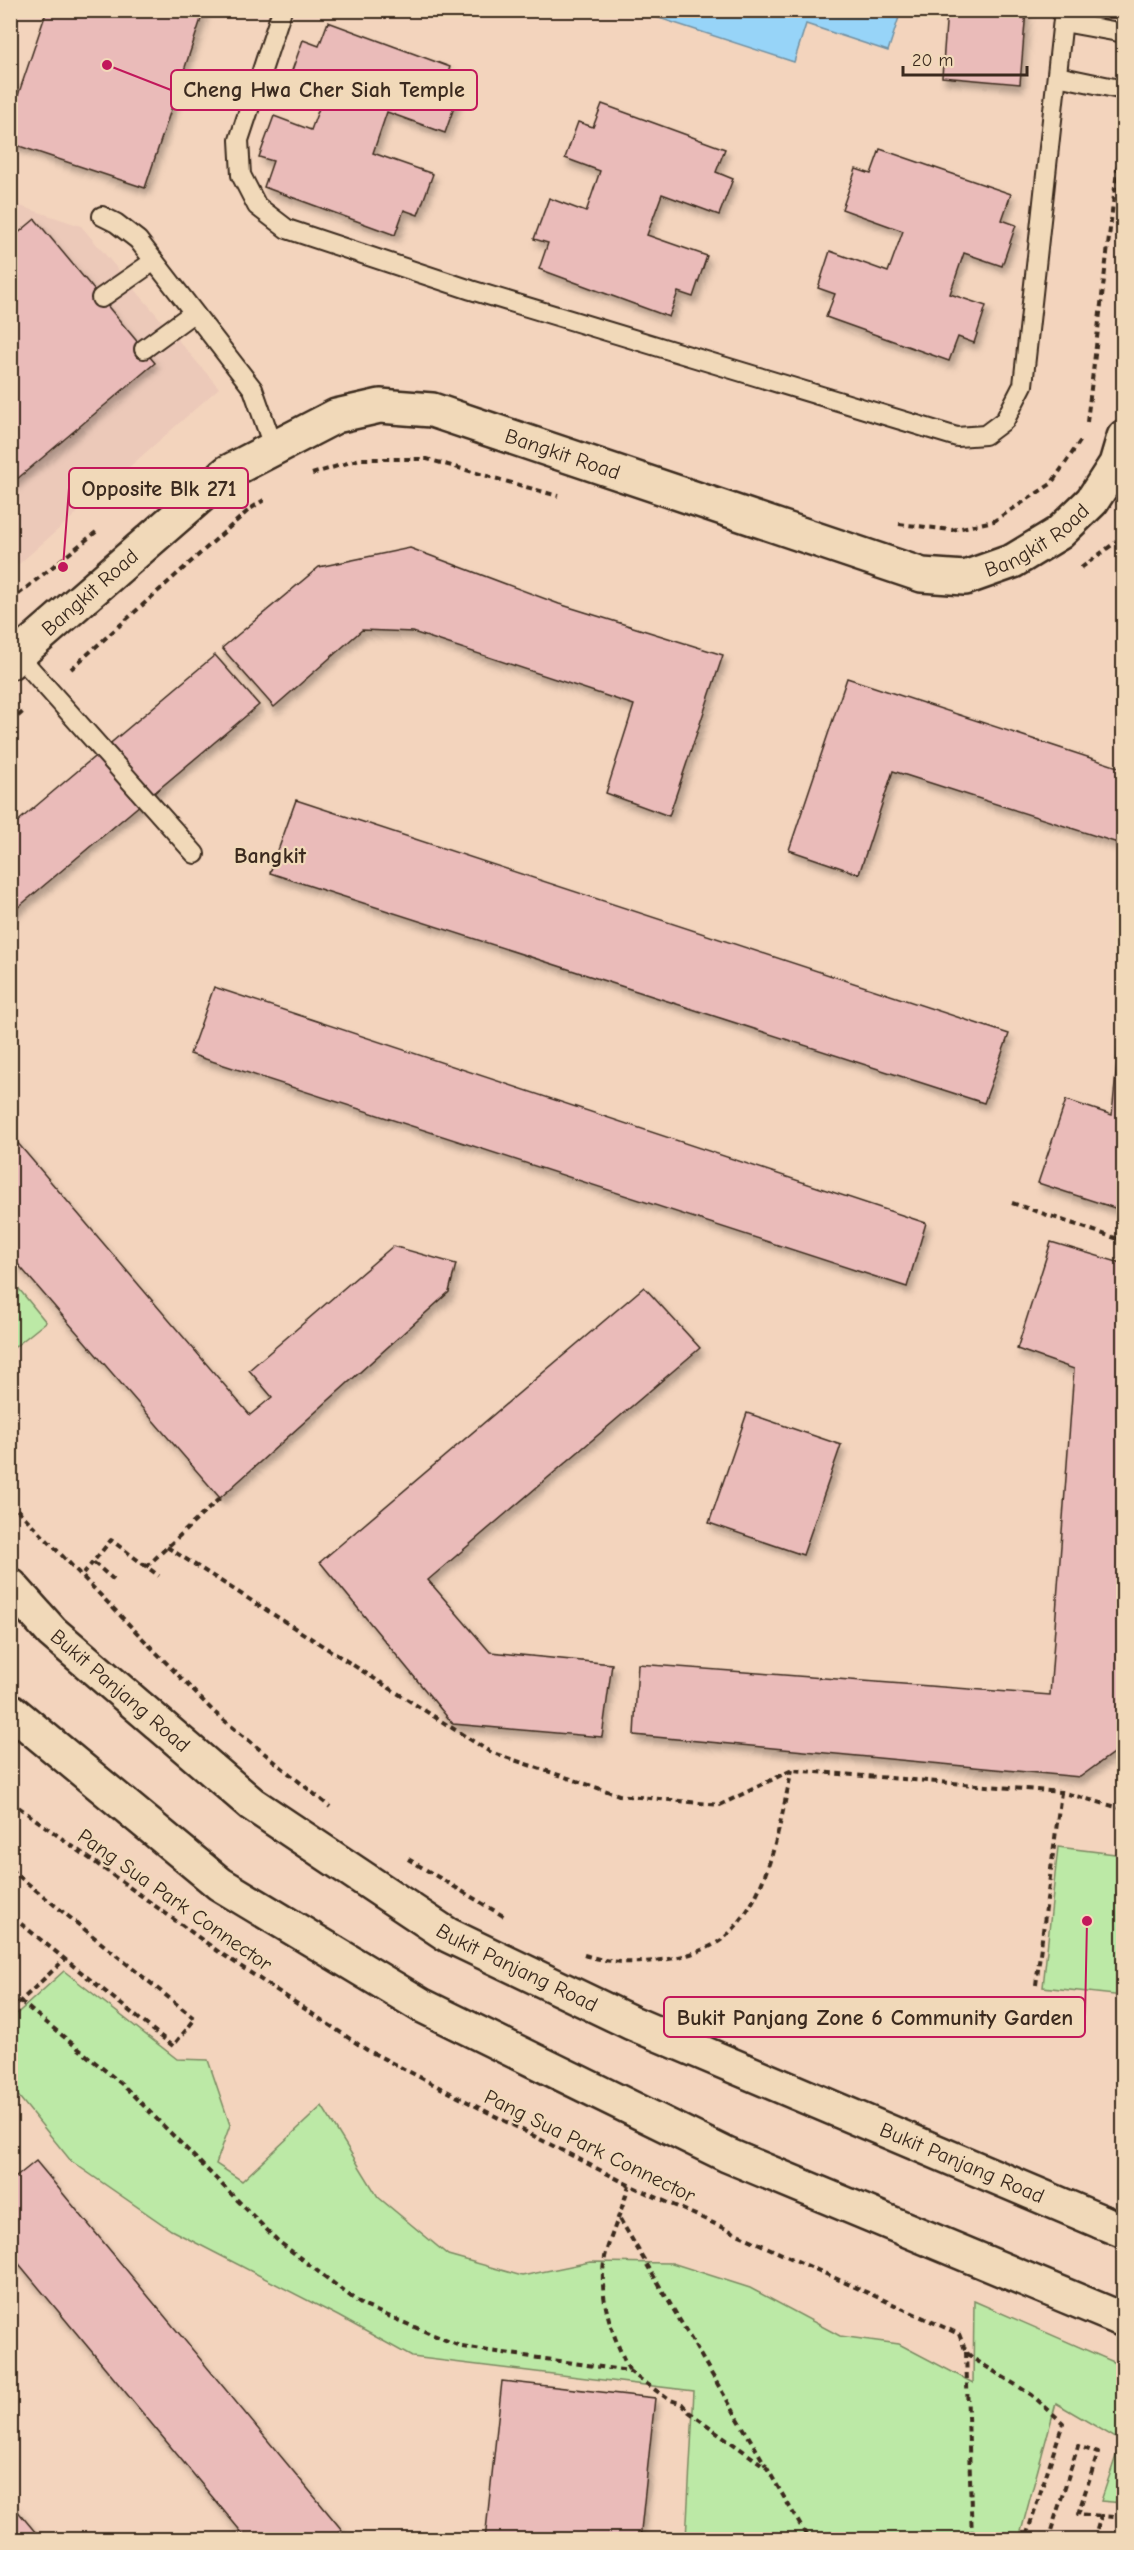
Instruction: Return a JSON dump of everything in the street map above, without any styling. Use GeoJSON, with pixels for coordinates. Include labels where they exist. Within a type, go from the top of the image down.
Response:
{"type":"FeatureCollection","features":[{"type":"Feature","properties":{"kind":"main road","name":"Bangkit Road"},"geometry":{"type":"LineString","coordinates":[[14,659],[228,472],[336,416],[380,406],[432,410],[922,575],[965,578],[1013,561],[1059,533],[1092,501],[1116,464],[1124,437]]}},
{"type":"Feature","properties":{"kind":"main road","name":"Bukit Panjang Road"},"geometry":{"type":"LineString","coordinates":[[10,1584],[52,1632],[252,1804],[448,1935],[632,2023],[1116,2226]]}},
{"type":"Feature","properties":{"kind":"main road"},"geometry":{"type":"LineString","coordinates":[[10,1710],[220,1884],[421,2005],[727,2154],[1122,2319]]}},
{"type":"Feature","properties":{"kind":"lane"},"geometry":{"type":"LineString","coordinates":[[282,10],[239,140],[241,176],[257,206],[287,229],[494,297],[957,437],[985,435],[1005,420],[1023,385],[1063,16],[1124,33]]}},
{"type":"Feature","properties":{"kind":"lane"},"geometry":{"type":"LineString","coordinates":[[1057,76],[1124,90]]}},
{"type":"Feature","properties":{"kind":"lane"},"geometry":{"type":"LineString","coordinates":[[102,216],[128,231],[253,389],[274,448]]}},
{"type":"Feature","properties":{"kind":"lane"},"geometry":{"type":"LineString","coordinates":[[101,298],[154,261]]}},
{"type":"Feature","properties":{"kind":"lane"},"geometry":{"type":"LineString","coordinates":[[144,350],[193,313]]}},
{"type":"Feature","properties":{"kind":"lane"},"geometry":{"type":"LineString","coordinates":[[14,659],[48,689],[195,854]]}},
{"type":"Feature","properties":{"kind":"path"},"geometry":{"type":"LineString","coordinates":[[1087,423],[1124,114]]}},
{"type":"Feature","properties":{"kind":"path"},"geometry":{"type":"LineString","coordinates":[[892,524],[952,530],[994,522],[1051,484],[1085,434]]}},
{"type":"Feature","properties":{"kind":"path"},"geometry":{"type":"LineString","coordinates":[[304,477],[360,459],[428,459],[567,499]]}},
{"type":"Feature","properties":{"kind":"path"},"geometry":{"type":"LineString","coordinates":[[10,723],[250,509],[267,498]]}},
{"type":"Feature","properties":{"kind":"path"},"geometry":{"type":"LineString","coordinates":[[10,601],[100,529]]}},
{"type":"Feature","properties":{"kind":"path"},"geometry":{"type":"LineString","coordinates":[[1076,571],[1095,560],[1124,536]]}},
{"type":"Feature","properties":{"kind":"path"},"geometry":{"type":"LineString","coordinates":[[1012,1203],[1124,1241]]}},
{"type":"Feature","properties":{"kind":"path"},"geometry":{"type":"LineString","coordinates":[[146,1567],[220,1497]]}},
{"type":"Feature","properties":{"kind":"path"},"geometry":{"type":"LineString","coordinates":[[10,1502],[214,1712],[337,1812]]}},
{"type":"Feature","properties":{"kind":"path"},"geometry":{"type":"LineString","coordinates":[[82,1574],[111,1540],[159,1576]]}},
{"type":"Feature","properties":{"kind":"path"},"geometry":{"type":"LineString","coordinates":[[167,1547],[490,1752],[619,1796],[720,1805],[792,1770],[1061,1792],[1124,1809]]}},
{"type":"Feature","properties":{"kind":"path"},"geometry":{"type":"LineString","coordinates":[[93,1562],[114,1580]]}},
{"type":"Feature","properties":{"kind":"path"},"geometry":{"type":"LineString","coordinates":[[577,1952],[586,1956],[635,1964],[682,1958],[724,1938],[746,1911],[764,1877],[792,1770]]}},
{"type":"Feature","properties":{"kind":"path"},"geometry":{"type":"LineString","coordinates":[[1036,1985],[1061,1792]]}},
{"type":"Feature","properties":{"kind":"path","name":"Pang Sua Park Connector"},"geometry":{"type":"LineString","coordinates":[[10,1801],[219,1952],[367,2050],[629,2185],[959,2334],[966,2352],[1032,2395],[1063,2423],[1025,2540]]}},
{"type":"Feature","properties":{"kind":"path"},"geometry":{"type":"LineString","coordinates":[[405,1857],[508,1918]]}},
{"type":"Feature","properties":{"kind":"path"},"geometry":{"type":"LineString","coordinates":[[10,1869],[195,2019],[173,2046],[10,1915]]}},
{"type":"Feature","properties":{"kind":"path"},"geometry":{"type":"LineString","coordinates":[[10,2011],[64,1959]]}},
{"type":"Feature","properties":{"kind":"path"},"geometry":{"type":"LineString","coordinates":[[20,2001],[123,2085],[278,2241],[362,2305],[462,2347],[629,2371],[668,2398],[682,2404],[689,2412],[767,2468]]}},
{"type":"Feature","properties":{"kind":"path"},"geometry":{"type":"LineString","coordinates":[[629,2185],[620,2219],[607,2248],[603,2288],[612,2333],[629,2371]]}},
{"type":"Feature","properties":{"kind":"path"},"geometry":{"type":"LineString","coordinates":[[620,2219],[809,2540]]}},
{"type":"Feature","properties":{"kind":"path"},"geometry":{"type":"LineString","coordinates":[[966,2352],[972,2540]]}},
{"type":"Feature","properties":{"kind":"path"},"geometry":{"type":"LineString","coordinates":[[1048,2540],[1078,2446],[1098,2453],[1078,2514],[1124,2518]]}},
{"type":"Feature","properties":{"kind":"path"},"geometry":{"type":"LineString","coordinates":[[1094,2540],[1101,2516]]}},
{"type":"Feature","properties":{"kind":"shaded area"},"geometry":{"type":"Polygon","coordinates":[[[11,203],[81,226],[219,388],[11,571],[11,203]]]}},
{"type":"Feature","properties":{"kind":"green space"},"geometry":{"type":"Polygon","coordinates":[[[10,1278],[46,1322],[11,1350],[10,1350],[10,1278]]]}},
{"type":"Feature","properties":{"kind":"green space"},"geometry":{"type":"Polygon","coordinates":[[[1058,1847],[1123,1855],[1123,1996],[1043,1987],[1058,1847]]]}},
{"type":"Feature","properties":{"kind":"green space"},"geometry":{"type":"Polygon","coordinates":[[[64,1971],[177,2059],[208,2060],[230,2125],[216,2164],[242,2181],[322,2106],[378,2197],[448,2255],[522,2276],[590,2262],[672,2263],[750,2288],[840,2336],[899,2344],[973,2383],[974,2301],[1123,2366],[1123,2503],[1101,2501],[1121,2441],[1056,2403],[1019,2539],[686,2539],[694,2391],[412,2357],[171,2230],[71,2161],[11,2087],[11,2019],[64,1971]]]}},
{"type":"Feature","properties":{"kind":"water"},"geometry":{"type":"Polygon","coordinates":[[[658,10],[901,11],[888,51],[806,24],[794,62],[656,17],[658,10]]]}},
{"type":"Feature","properties":{"kind":"building"},"geometry":{"type":"Polygon","coordinates":[[[47,10],[204,10],[145,188],[10,143],[10,119],[47,10]]]}},
{"type":"Feature","properties":{"kind":"building"},"geometry":{"type":"Polygon","coordinates":[[[947,10],[1026,10],[1020,84],[942,77],[947,10]]]}},
{"type":"Feature","properties":{"kind":"building"},"geometry":{"type":"Polygon","coordinates":[[[328,22],[450,67],[442,90],[458,96],[445,133],[387,112],[373,153],[433,174],[418,215],[404,210],[395,235],[264,187],[273,161],[259,157],[274,116],[311,130],[326,89],[290,76],[303,40],[319,46],[328,22]]]}},
{"type":"Feature","properties":{"kind":"building"},"geometry":{"type":"Polygon","coordinates":[[[602,104],[725,149],[716,172],[733,179],[719,215],[662,194],[647,235],[707,256],[693,297],[678,292],[669,317],[539,269],[548,243],[534,239],[549,198],[586,212],[600,171],[565,158],[578,122],[593,127],[602,104]]]}},
{"type":"Feature","properties":{"kind":"building"},"geometry":{"type":"Polygon","coordinates":[[[880,149],[1011,194],[1002,220],[1016,225],[1002,266],[964,253],[950,294],[986,306],[974,343],[958,337],[949,361],[826,317],[835,294],[818,288],[830,251],[888,272],[903,231],[842,209],[856,169],[871,174],[880,149]]]}},
{"type":"Feature","properties":{"kind":"building"},"geometry":{"type":"Polygon","coordinates":[[[35,219],[155,363],[10,485],[10,240],[35,219]]]}},
{"type":"Feature","properties":{"kind":"building"},"geometry":{"type":"Polygon","coordinates":[[[410,548],[559,604],[723,655],[669,816],[606,793],[634,705],[413,632],[362,630],[274,707],[222,648],[319,567],[410,548]]]}},
{"type":"Feature","properties":{"kind":"building"},"geometry":{"type":"Polygon","coordinates":[[[215,655],[259,705],[10,914],[10,828],[215,655]]]}},
{"type":"Feature","properties":{"kind":"building"},"geometry":{"type":"Polygon","coordinates":[[[847,678],[1124,769],[1124,845],[893,771],[859,874],[789,850],[847,678]]]}},
{"type":"Feature","properties":{"kind":"building"},"geometry":{"type":"Polygon","coordinates":[[[296,800],[1009,1034],[984,1103],[270,873],[296,800]]]}},
{"type":"Feature","properties":{"kind":"building"},"geometry":{"type":"Polygon","coordinates":[[[214,987],[926,1223],[907,1287],[190,1054],[214,987]]]}},
{"type":"Feature","properties":{"kind":"building"},"geometry":{"type":"Polygon","coordinates":[[[1124,991],[1124,1211],[1038,1183],[1066,1100],[1112,1115],[1124,991]]]}},
{"type":"Feature","properties":{"kind":"building"},"geometry":{"type":"Polygon","coordinates":[[[10,1134],[250,1415],[272,1397],[249,1370],[393,1246],[456,1264],[449,1292],[220,1498],[10,1255],[10,1134]]]}},
{"type":"Feature","properties":{"kind":"building"},"geometry":{"type":"Polygon","coordinates":[[[1051,1242],[1124,1264],[1124,1745],[1080,1777],[634,1735],[638,1664],[1050,1695],[1074,1369],[1017,1349],[1051,1242]]]}},
{"type":"Feature","properties":{"kind":"building"},"geometry":{"type":"Polygon","coordinates":[[[644,1287],[700,1348],[428,1580],[490,1652],[612,1664],[602,1737],[453,1724],[320,1562],[644,1287]]]}},
{"type":"Feature","properties":{"kind":"building"},"geometry":{"type":"Polygon","coordinates":[[[747,1413],[841,1445],[803,1555],[709,1523],[747,1413]]]}},
{"type":"Feature","properties":{"kind":"building"},"geometry":{"type":"Polygon","coordinates":[[[36,2161],[342,2530],[331,2540],[248,2540],[10,2253],[10,2182],[36,2161]]]}},
{"type":"Feature","properties":{"kind":"building"},"geometry":{"type":"Polygon","coordinates":[[[502,2381],[655,2398],[640,2540],[485,2540],[502,2381]]]}},
{"type":"Feature","properties":{"kind":"building"},"geometry":{"type":"Polygon","coordinates":[[[10,2502],[42,2540],[10,2540],[10,2502]]]}},
{"type":"Feature","properties":{"kind":"place","name":"Cheng Hwa Cher Siah Temple"},"geometry":{"type":"Point","coordinates":[107,65]}},
{"type":"Feature","properties":{"kind":"place","name":"Opposite Blk 271"},"geometry":{"type":"Point","coordinates":[63,567]}},
{"type":"Feature","properties":{"kind":"place","name":"Bukit Panjang Zone 6 Community Garden"},"geometry":{"type":"Point","coordinates":[1087,1921]}},
{"type":"Feature","properties":{"kind":"district","name":"Bangkit"},"geometry":{"type":"Point","coordinates":[270,855]}}]}
